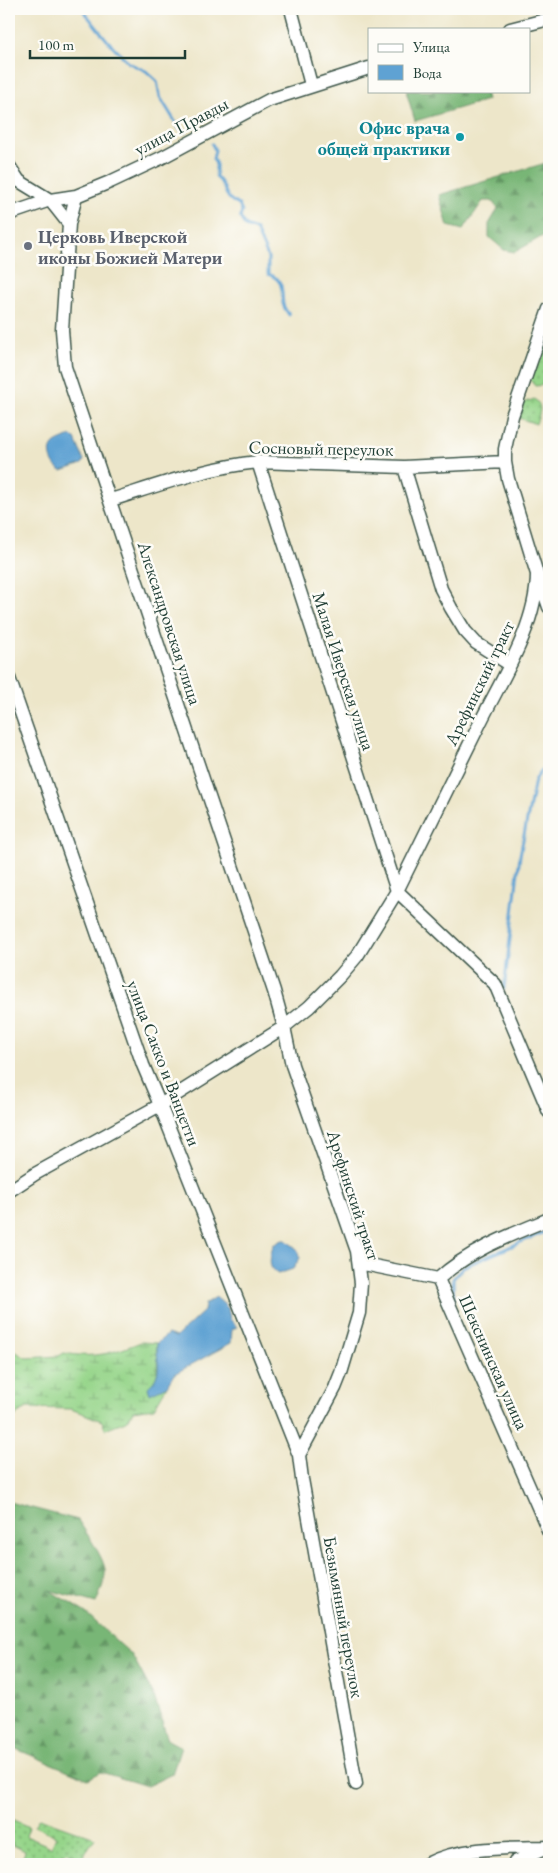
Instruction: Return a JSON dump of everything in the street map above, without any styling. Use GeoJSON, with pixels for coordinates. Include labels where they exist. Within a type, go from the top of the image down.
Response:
{"type":"FeatureCollection","features":[{"type":"Feature","properties":{"kind":"street"},"geometry":{"type":"LineString","coordinates":[[291,9],[312,85]]}},
{"type":"Feature","properties":{"kind":"street"},"geometry":{"type":"LineString","coordinates":[[513,28],[545,16]]}},
{"type":"Feature","properties":{"kind":"street","name":"улица Правды"},"geometry":{"type":"LineString","coordinates":[[9,214],[50,200],[76,196],[161,158],[269,100],[368,68]]}},
{"type":"Feature","properties":{"kind":"street"},"geometry":{"type":"LineString","coordinates":[[9,166],[19,181],[50,200],[69,224]]}},
{"type":"Feature","properties":{"kind":"street","name":"Александровская улица"},"geometry":{"type":"LineString","coordinates":[[76,196],[69,224],[62,330],[65,367],[111,500],[284,1027]]}},
{"type":"Feature","properties":{"kind":"street","name":"Арефинский тракт"},"geometry":{"type":"LineString","coordinates":[[9,1191],[35,1174],[160,1105],[284,1027],[309,1007],[357,956],[397,891],[509,664],[528,622],[537,589],[537,574],[508,479],[505,462],[512,416],[549,309]]}},
{"type":"Feature","properties":{"kind":"street","name":"Сосновый переулок"},"geometry":{"type":"LineString","coordinates":[[111,500],[186,476],[238,464],[258,462],[404,467],[505,462]]}},
{"type":"Feature","properties":{"kind":"street","name":"Малая Иверская улица"},"geometry":{"type":"LineString","coordinates":[[258,462],[397,891]]}},
{"type":"Feature","properties":{"kind":"street"},"geometry":{"type":"LineString","coordinates":[[404,467],[441,589],[451,608],[465,631],[476,643],[509,664]]}},
{"type":"Feature","properties":{"kind":"street"},"geometry":{"type":"LineString","coordinates":[[537,574],[549,592]]}},
{"type":"Feature","properties":{"kind":"street"},"geometry":{"type":"LineString","coordinates":[[537,574],[549,607]]}},
{"type":"Feature","properties":{"kind":"street","name":"улица Сакко и Ванцетти"},"geometry":{"type":"LineString","coordinates":[[9,678],[122,1009],[299,1455]]}},
{"type":"Feature","properties":{"kind":"street"},"geometry":{"type":"LineString","coordinates":[[397,891],[495,984],[549,1112]]}},
{"type":"Feature","properties":{"kind":"street","name":"Арефинский тракт"},"geometry":{"type":"LineString","coordinates":[[284,1027],[292,1065],[360,1263],[361,1298],[352,1338],[335,1388],[299,1455]]}},
{"type":"Feature","properties":{"kind":"street"},"geometry":{"type":"LineString","coordinates":[[360,1263],[438,1279],[460,1260],[491,1243],[549,1219]]}},
{"type":"Feature","properties":{"kind":"street","name":"Шекснинская улица"},"geometry":{"type":"LineString","coordinates":[[438,1279],[549,1532]]}},
{"type":"Feature","properties":{"kind":"street","name":"Безымянный переулок"},"geometry":{"type":"LineString","coordinates":[[299,1455],[356,1784]]}},
{"type":"Feature","properties":{"kind":"street"},"geometry":{"type":"LineString","coordinates":[[515,1863],[549,1847]]}},
{"type":"Feature","properties":{"kind":"street"},"geometry":{"type":"LineString","coordinates":[[427,1864],[434,1860],[480,1849],[549,1847]]}},
{"type":"Feature","properties":{"kind":"green space"},"geometry":{"type":"Polygon","coordinates":[[[406,92],[485,92],[487,100],[415,121],[406,92]]]}},
{"type":"Feature","properties":{"kind":"green space"},"geometry":{"type":"Polygon","coordinates":[[[549,162],[548,233],[515,252],[504,250],[489,237],[489,224],[498,209],[492,201],[483,201],[463,230],[448,226],[439,195],[549,162]]]}},
{"type":"Feature","properties":{"kind":"green space"},"geometry":{"type":"Polygon","coordinates":[[[549,321],[549,373],[544,385],[535,386],[530,380],[549,321]]]}},
{"type":"Feature","properties":{"kind":"green space"},"geometry":{"type":"Polygon","coordinates":[[[534,399],[540,407],[536,424],[519,418],[524,403],[534,399]]]}},
{"type":"Feature","properties":{"kind":"green space"},"geometry":{"type":"Polygon","coordinates":[[[141,1342],[157,1343],[158,1367],[156,1378],[148,1388],[150,1393],[167,1386],[154,1408],[133,1411],[128,1420],[105,1429],[102,1421],[71,1409],[27,1408],[9,1420],[9,1350],[13,1350],[26,1358],[59,1356],[64,1353],[95,1355],[113,1352],[141,1342]]]}},
{"type":"Feature","properties":{"kind":"green space"},"geometry":{"type":"Polygon","coordinates":[[[9,1502],[78,1520],[101,1557],[105,1573],[104,1582],[96,1603],[49,1590],[86,1613],[132,1655],[154,1696],[168,1740],[181,1747],[172,1774],[147,1786],[101,1772],[88,1779],[9,1746],[9,1502]]]}},
{"type":"Feature","properties":{"kind":"green space"},"geometry":{"type":"Polygon","coordinates":[[[9,1818],[29,1827],[26,1836],[51,1847],[56,1836],[34,1826],[39,1818],[95,1838],[81,1859],[67,1852],[62,1855],[63,1861],[68,1864],[21,1864],[25,1851],[9,1843],[9,1818]]]}},
{"type":"Feature","properties":{"kind":"water"},"geometry":{"type":"Polygon","coordinates":[[[71,436],[75,439],[84,460],[82,464],[62,471],[53,463],[51,458],[52,446],[71,436]]]}},
{"type":"Feature","properties":{"kind":"water"},"geometry":{"type":"Polygon","coordinates":[[[286,1240],[297,1249],[300,1258],[293,1269],[278,1274],[272,1268],[271,1257],[273,1245],[286,1240]]]}},
{"type":"Feature","properties":{"kind":"water"},"geometry":{"type":"Polygon","coordinates":[[[216,1297],[228,1308],[230,1319],[237,1327],[232,1329],[231,1343],[174,1374],[167,1386],[150,1394],[148,1387],[158,1372],[157,1343],[168,1334],[176,1337],[204,1311],[205,1304],[216,1297]]]}},
{"type":"Feature","properties":{"kind":"waterway"},"geometry":{"type":"LineString","coordinates":[[82,9],[129,63],[146,71],[157,81],[160,97],[179,128],[185,132]]}},
{"type":"Feature","properties":{"kind":"waterway"},"geometry":{"type":"LineString","coordinates":[[212,144],[215,150],[213,159],[216,164],[216,177],[229,198],[239,205],[242,212],[240,217],[245,226],[256,230],[268,257],[268,274],[280,282],[283,304],[289,315]]}},
{"type":"Feature","properties":{"kind":"waterway"},"geometry":{"type":"LineString","coordinates":[[504,989],[520,855],[535,780],[541,771],[549,765]]}},
{"type":"Feature","properties":{"kind":"waterway"},"geometry":{"type":"LineString","coordinates":[[454,1301],[453,1279],[463,1267],[549,1230]]}},
{"type":"Feature","properties":{"kind":"place","name":"Офис врача общей практики"},"geometry":{"type":"Point","coordinates":[460,137]}},
{"type":"Feature","properties":{"kind":"place","name":"Церковь Иверской иконы Божией Матери"},"geometry":{"type":"Point","coordinates":[28,246]}}]}
